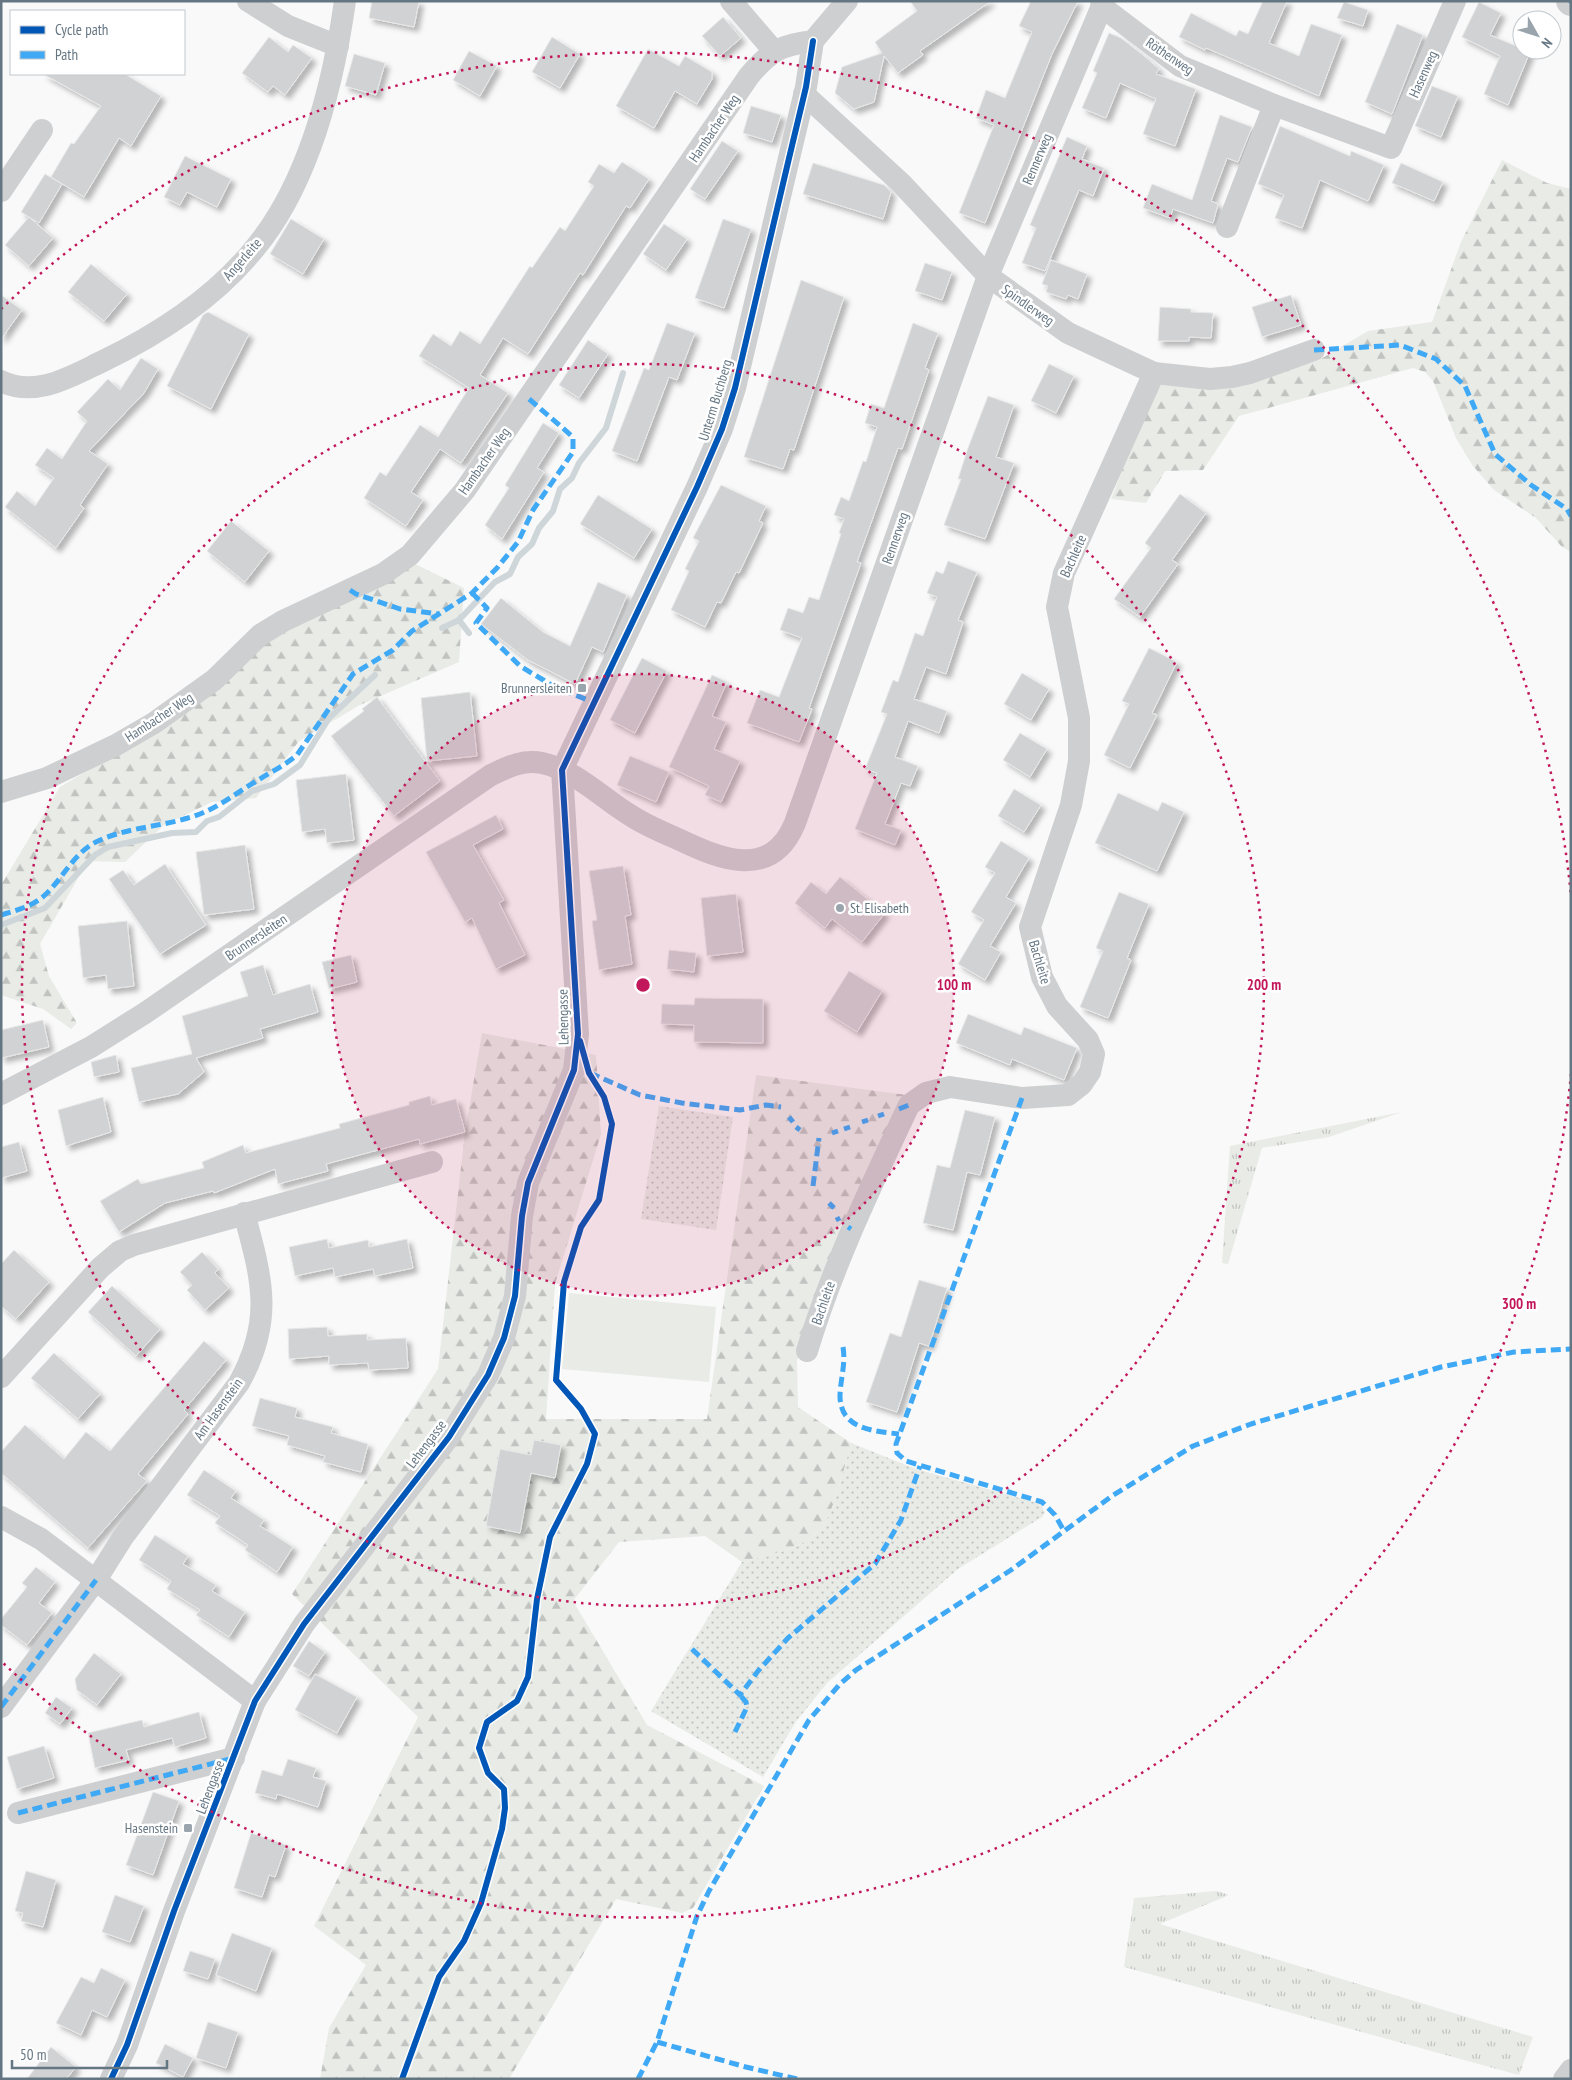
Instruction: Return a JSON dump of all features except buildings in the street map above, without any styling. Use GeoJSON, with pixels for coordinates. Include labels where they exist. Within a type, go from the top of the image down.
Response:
{"type":"FeatureCollection","features":[{"type":"Feature","properties":{"kind":"street"},"geometry":{"type":"LineString","coordinates":[[248,1],[288,26],[338,46]]}},
{"type":"Feature","properties":{"kind":"street","name":"Angerleite"},"geometry":{"type":"LineString","coordinates":[[1,382],[24,389],[60,382],[122,352],[160,329],[217,287],[251,253],[283,206],[299,175],[316,130],[338,46],[345,1]]}},
{"type":"Feature","properties":{"kind":"street"},"geometry":{"type":"LineString","coordinates":[[731,1],[774,51]]}},
{"type":"Feature","properties":{"kind":"street"},"geometry":{"type":"LineString","coordinates":[[812,41],[847,1]]}},
{"type":"Feature","properties":{"kind":"street","name":"Hasenweg"},"geometry":{"type":"LineString","coordinates":[[1392,148],[1455,1]]}},
{"type":"Feature","properties":{"kind":"street","name":"Röthenweg"},"geometry":{"type":"LineString","coordinates":[[1102,4],[1180,66],[1274,105],[1392,148]]}},
{"type":"Feature","properties":{"kind":"street","name":"Rennerweg"},"geometry":{"type":"LineString","coordinates":[[562,770],[631,816],[714,856],[732,861],[762,857],[782,845],[790,835],[988,276],[1102,4]]}},
{"type":"Feature","properties":{"kind":"street","name":"Hambacher Weg"},"geometry":{"type":"LineString","coordinates":[[1,792],[47,778],[116,745],[154,723],[214,680],[260,635],[283,621],[383,574],[410,555],[465,490],[749,76],[765,57],[774,51],[792,44],[812,41]]}},
{"type":"Feature","properties":{"kind":"street","name":"Unterm Buchberg"},"geometry":{"type":"LineString","coordinates":[[562,770],[697,487],[722,429],[735,388],[804,94],[812,41]]}},
{"type":"Feature","properties":{"kind":"street","name":"Spindlerweg"},"geometry":{"type":"LineString","coordinates":[[804,94],[901,183],[988,276],[1068,333],[1154,373],[1210,379],[1232,377],[1314,350]]}},
{"type":"Feature","properties":{"kind":"street"},"geometry":{"type":"LineString","coordinates":[[1228,227],[1274,105]]}},
{"type":"Feature","properties":{"kind":"street"},"geometry":{"type":"LineString","coordinates":[[1,191],[42,130]]}},
{"type":"Feature","properties":{"kind":"street","name":"Bachleite"},"geometry":{"type":"LineString","coordinates":[[807,1351],[821,1306],[851,1229],[909,1105],[926,1093],[950,1086],[1022,1098],[1068,1095],[1082,1084],[1090,1072],[1094,1054],[1088,1040],[1057,1006],[1042,977],[1030,928],[1071,805],[1079,761],[1079,718],[1057,607],[1064,574],[1154,373]]}},
{"type":"Feature","properties":{"kind":"street","name":"Brunnersleiten"},"geometry":{"type":"LineString","coordinates":[[1,1094],[91,1047],[145,1013],[491,775],[516,763],[529,762],[562,770]]}},
{"type":"Feature","properties":{"kind":"street","name":"Lehengasse"},"geometry":{"type":"LineString","coordinates":[[111,2079],[127,2045],[174,1911],[256,1701],[304,1624],[448,1437],[488,1375],[504,1338],[515,1296],[522,1216],[528,1183],[574,1070],[578,1034],[562,770]]}},
{"type":"Feature","properties":{"kind":"street"},"geometry":{"type":"LineString","coordinates":[[1,1377],[100,1268],[120,1251],[134,1245],[244,1213],[432,1162]]}},
{"type":"Feature","properties":{"kind":"street","name":"Am Hasenstein"},"geometry":{"type":"LineString","coordinates":[[1,1706],[96,1580],[123,1537],[239,1383],[252,1356],[262,1314],[260,1270],[244,1213]]}},
{"type":"Feature","properties":{"kind":"street"},"geometry":{"type":"LineString","coordinates":[[1,1517],[41,1539],[256,1701]]}},
{"type":"Feature","properties":{"kind":"street","name":"Lehengasse"},"geometry":{"type":"LineString","coordinates":[[18,1813],[234,1758]]}},
{"type":"Feature","properties":{"kind":"street"},"geometry":{"type":"LineString","coordinates":[[1564,2079],[1571,2070]]}},
{"type":"Feature","properties":{"kind":"green space"},"geometry":{"type":"Polygon","coordinates":[[[1502,160],[1547,183],[1571,189],[1571,552],[1562,547],[1536,518],[1494,490],[1473,466],[1456,438],[1433,381],[1425,372],[1413,368],[1239,416],[1203,470],[1165,471],[1146,503],[1111,499],[1155,385],[1192,386],[1247,382],[1319,360],[1368,331],[1432,322],[1461,242],[1502,160]]]}},
{"type":"Feature","properties":{"kind":"green space"},"geometry":{"type":"Polygon","coordinates":[[[415,564],[464,588],[459,662],[360,705],[299,741],[256,798],[212,802],[164,825],[125,862],[88,861],[40,944],[49,976],[77,1023],[71,1029],[43,1009],[1,995],[1,885],[60,787],[188,710],[278,629],[415,564]]]}},
{"type":"Feature","properties":{"kind":"green space"},"geometry":{"type":"Polygon","coordinates":[[[482,1033],[596,1055],[601,1134],[555,1284],[546,1419],[707,1419],[756,1075],[907,1095],[837,1250],[797,1361],[798,1407],[851,1443],[838,1490],[824,1525],[820,1531],[802,1543],[773,1554],[742,1562],[705,1536],[619,1542],[573,1601],[647,1725],[764,1786],[693,1908],[682,1913],[616,1899],[509,2079],[320,2079],[329,2028],[366,1965],[314,1926],[418,1717],[292,1594],[438,1369],[465,1132],[482,1033]]]}},
{"type":"Feature","properties":{"kind":"green space"},"geometry":{"type":"Polygon","coordinates":[[[659,1106],[733,1117],[716,1230],[641,1219],[659,1106]]]}},
{"type":"Feature","properties":{"kind":"green space"},"geometry":{"type":"Polygon","coordinates":[[[1402,1112],[1329,1137],[1262,1148],[1228,1264],[1222,1263],[1230,1146],[1402,1112]]]}},
{"type":"Feature","properties":{"kind":"green space"},"geometry":{"type":"Polygon","coordinates":[[[569,1293],[716,1307],[709,1382],[562,1369],[569,1293]]]}},
{"type":"Feature","properties":{"kind":"green space"},"geometry":{"type":"Polygon","coordinates":[[[851,1443],[916,1469],[1041,1504],[1045,1513],[1042,1517],[958,1569],[827,1683],[795,1723],[763,1777],[651,1711],[742,1562],[793,1547],[820,1531],[834,1503],[851,1443]]]}},
{"type":"Feature","properties":{"kind":"green space"},"geometry":{"type":"Polygon","coordinates":[[[1217,1891],[1229,1895],[1160,1924],[1533,2037],[1519,2075],[1124,1967],[1134,1898],[1217,1891]]]}},
{"type":"Feature","properties":{"kind":"waterway"},"geometry":{"type":"LineString","coordinates":[[442,628],[459,620],[495,582],[510,574],[518,557],[532,544],[539,528],[553,511],[560,489],[572,478],[579,463],[606,428],[623,373]]}},
{"type":"Feature","properties":{"kind":"waterway"},"geometry":{"type":"LineString","coordinates":[[459,620],[469,633]]}},
{"type":"Feature","properties":{"kind":"waterway"},"geometry":{"type":"LineString","coordinates":[[1,925],[45,908],[95,855],[108,847],[172,833],[196,832],[207,821],[219,817],[252,791],[274,784],[300,765],[329,718],[375,675]]}},
{"type":"Feature","properties":{"kind":"marked path"},"geometry":{"type":"LineString","coordinates":[[1314,350],[1400,345],[1436,359],[1465,386],[1495,454],[1531,485],[1567,509],[1571,516]]}},
{"type":"Feature","properties":{"kind":"marked path"},"geometry":{"type":"LineString","coordinates":[[1,915],[36,902],[52,888],[81,853],[96,842],[118,834],[197,815],[223,802],[287,763],[297,755],[353,674],[393,650],[412,631],[472,593],[497,568],[518,542],[533,510],[573,452],[573,437],[528,398]]}},
{"type":"Feature","properties":{"kind":"marked path"},"geometry":{"type":"LineString","coordinates":[[350,590],[356,594],[400,609],[439,614]]}},
{"type":"Feature","properties":{"kind":"marked path"},"geometry":{"type":"LineString","coordinates":[[472,593],[487,608],[476,623],[520,666],[555,687],[593,702]]}},
{"type":"Feature","properties":{"kind":"marked path"},"geometry":{"type":"LineString","coordinates":[[590,1073],[640,1095],[682,1103],[740,1110],[766,1105],[781,1107]]}},
{"type":"Feature","properties":{"kind":"marked path"},"geometry":{"type":"LineString","coordinates":[[1022,1098],[896,1444],[897,1453],[906,1461],[1042,1502],[1055,1515],[1064,1531]]}},
{"type":"Feature","properties":{"kind":"marked path"},"geometry":{"type":"LineString","coordinates":[[899,1109],[909,1105]]}},
{"type":"Feature","properties":{"kind":"marked path"},"geometry":{"type":"LineString","coordinates":[[878,1116],[884,1114]]}},
{"type":"Feature","properties":{"kind":"marked path"},"geometry":{"type":"LineString","coordinates":[[789,1117],[793,1122]]}},
{"type":"Feature","properties":{"kind":"marked path"},"geometry":{"type":"LineString","coordinates":[[862,1122],[868,1120]]}},
{"type":"Feature","properties":{"kind":"marked path"},"geometry":{"type":"LineString","coordinates":[[796,1127],[800,1130]]}},
{"type":"Feature","properties":{"kind":"marked path"},"geometry":{"type":"LineString","coordinates":[[844,1129],[850,1127]]}},
{"type":"Feature","properties":{"kind":"marked path"},"geometry":{"type":"LineString","coordinates":[[832,1133],[838,1131]]}},
{"type":"Feature","properties":{"kind":"marked path"},"geometry":{"type":"LineString","coordinates":[[813,1186],[819,1138]]}},
{"type":"Feature","properties":{"kind":"marked path"},"geometry":{"type":"LineString","coordinates":[[829,1203],[834,1208]]}},
{"type":"Feature","properties":{"kind":"marked path"},"geometry":{"type":"LineString","coordinates":[[837,1217],[839,1221]]}},
{"type":"Feature","properties":{"kind":"marked path"},"geometry":{"type":"LineString","coordinates":[[843,1347],[844,1360],[840,1397],[846,1416],[861,1427],[899,1434]]}},
{"type":"Feature","properties":{"kind":"marked path"},"geometry":{"type":"LineString","coordinates":[[638,2079],[657,2042],[697,1916],[709,1891],[809,1720],[840,1684],[856,1670],[1011,1570],[1112,1496],[1193,1446],[1251,1424],[1441,1367],[1514,1352],[1571,1349]]}},
{"type":"Feature","properties":{"kind":"marked path"},"geometry":{"type":"LineString","coordinates":[[692,1649],[740,1695],[758,1671],[788,1638],[875,1564],[901,1520],[920,1466]]}},
{"type":"Feature","properties":{"kind":"marked path"},"geometry":{"type":"LineString","coordinates":[[1,1707],[96,1580]]}},
{"type":"Feature","properties":{"kind":"marked path"},"geometry":{"type":"LineString","coordinates":[[735,1732],[747,1707],[746,1702],[740,1695]]}},
{"type":"Feature","properties":{"kind":"marked path"},"geometry":{"type":"LineString","coordinates":[[18,1813],[234,1758]]}},
{"type":"Feature","properties":{"kind":"marked path"},"geometry":{"type":"LineString","coordinates":[[657,2042],[797,2079]]}},
{"type":"Feature","properties":{"kind":"cycle path"},"geometry":{"type":"LineString","coordinates":[[111,2079],[127,2045],[174,1911],[255,1701],[304,1624],[449,1437],[488,1375],[504,1338],[515,1296],[522,1216],[528,1183],[574,1070],[578,1034],[562,770],[697,487],[722,429],[735,388],[806,87],[813,41]]}},
{"type":"Feature","properties":{"kind":"cycle path"},"geometry":{"type":"LineString","coordinates":[[402,2079],[439,1977],[464,1941],[481,1903],[502,1829],[505,1808],[504,1789],[488,1773],[479,1748],[487,1722],[517,1701],[528,1677],[537,1599],[550,1537],[587,1464],[595,1434],[581,1409],[556,1380],[564,1282],[581,1227],[599,1200],[612,1124],[604,1097],[589,1073],[580,1041]]}},
{"type":"Feature","properties":{"kind":"place","name":"Brunnersleiten"},"geometry":{"type":"Point","coordinates":[582,688]}},
{"type":"Feature","properties":{"kind":"place","name":"St. Elisabeth"},"geometry":{"type":"Point","coordinates":[840,908]}},
{"type":"Feature","properties":{"kind":"place","name":"Hasenstein"},"geometry":{"type":"Point","coordinates":[188,1828]}}]}
